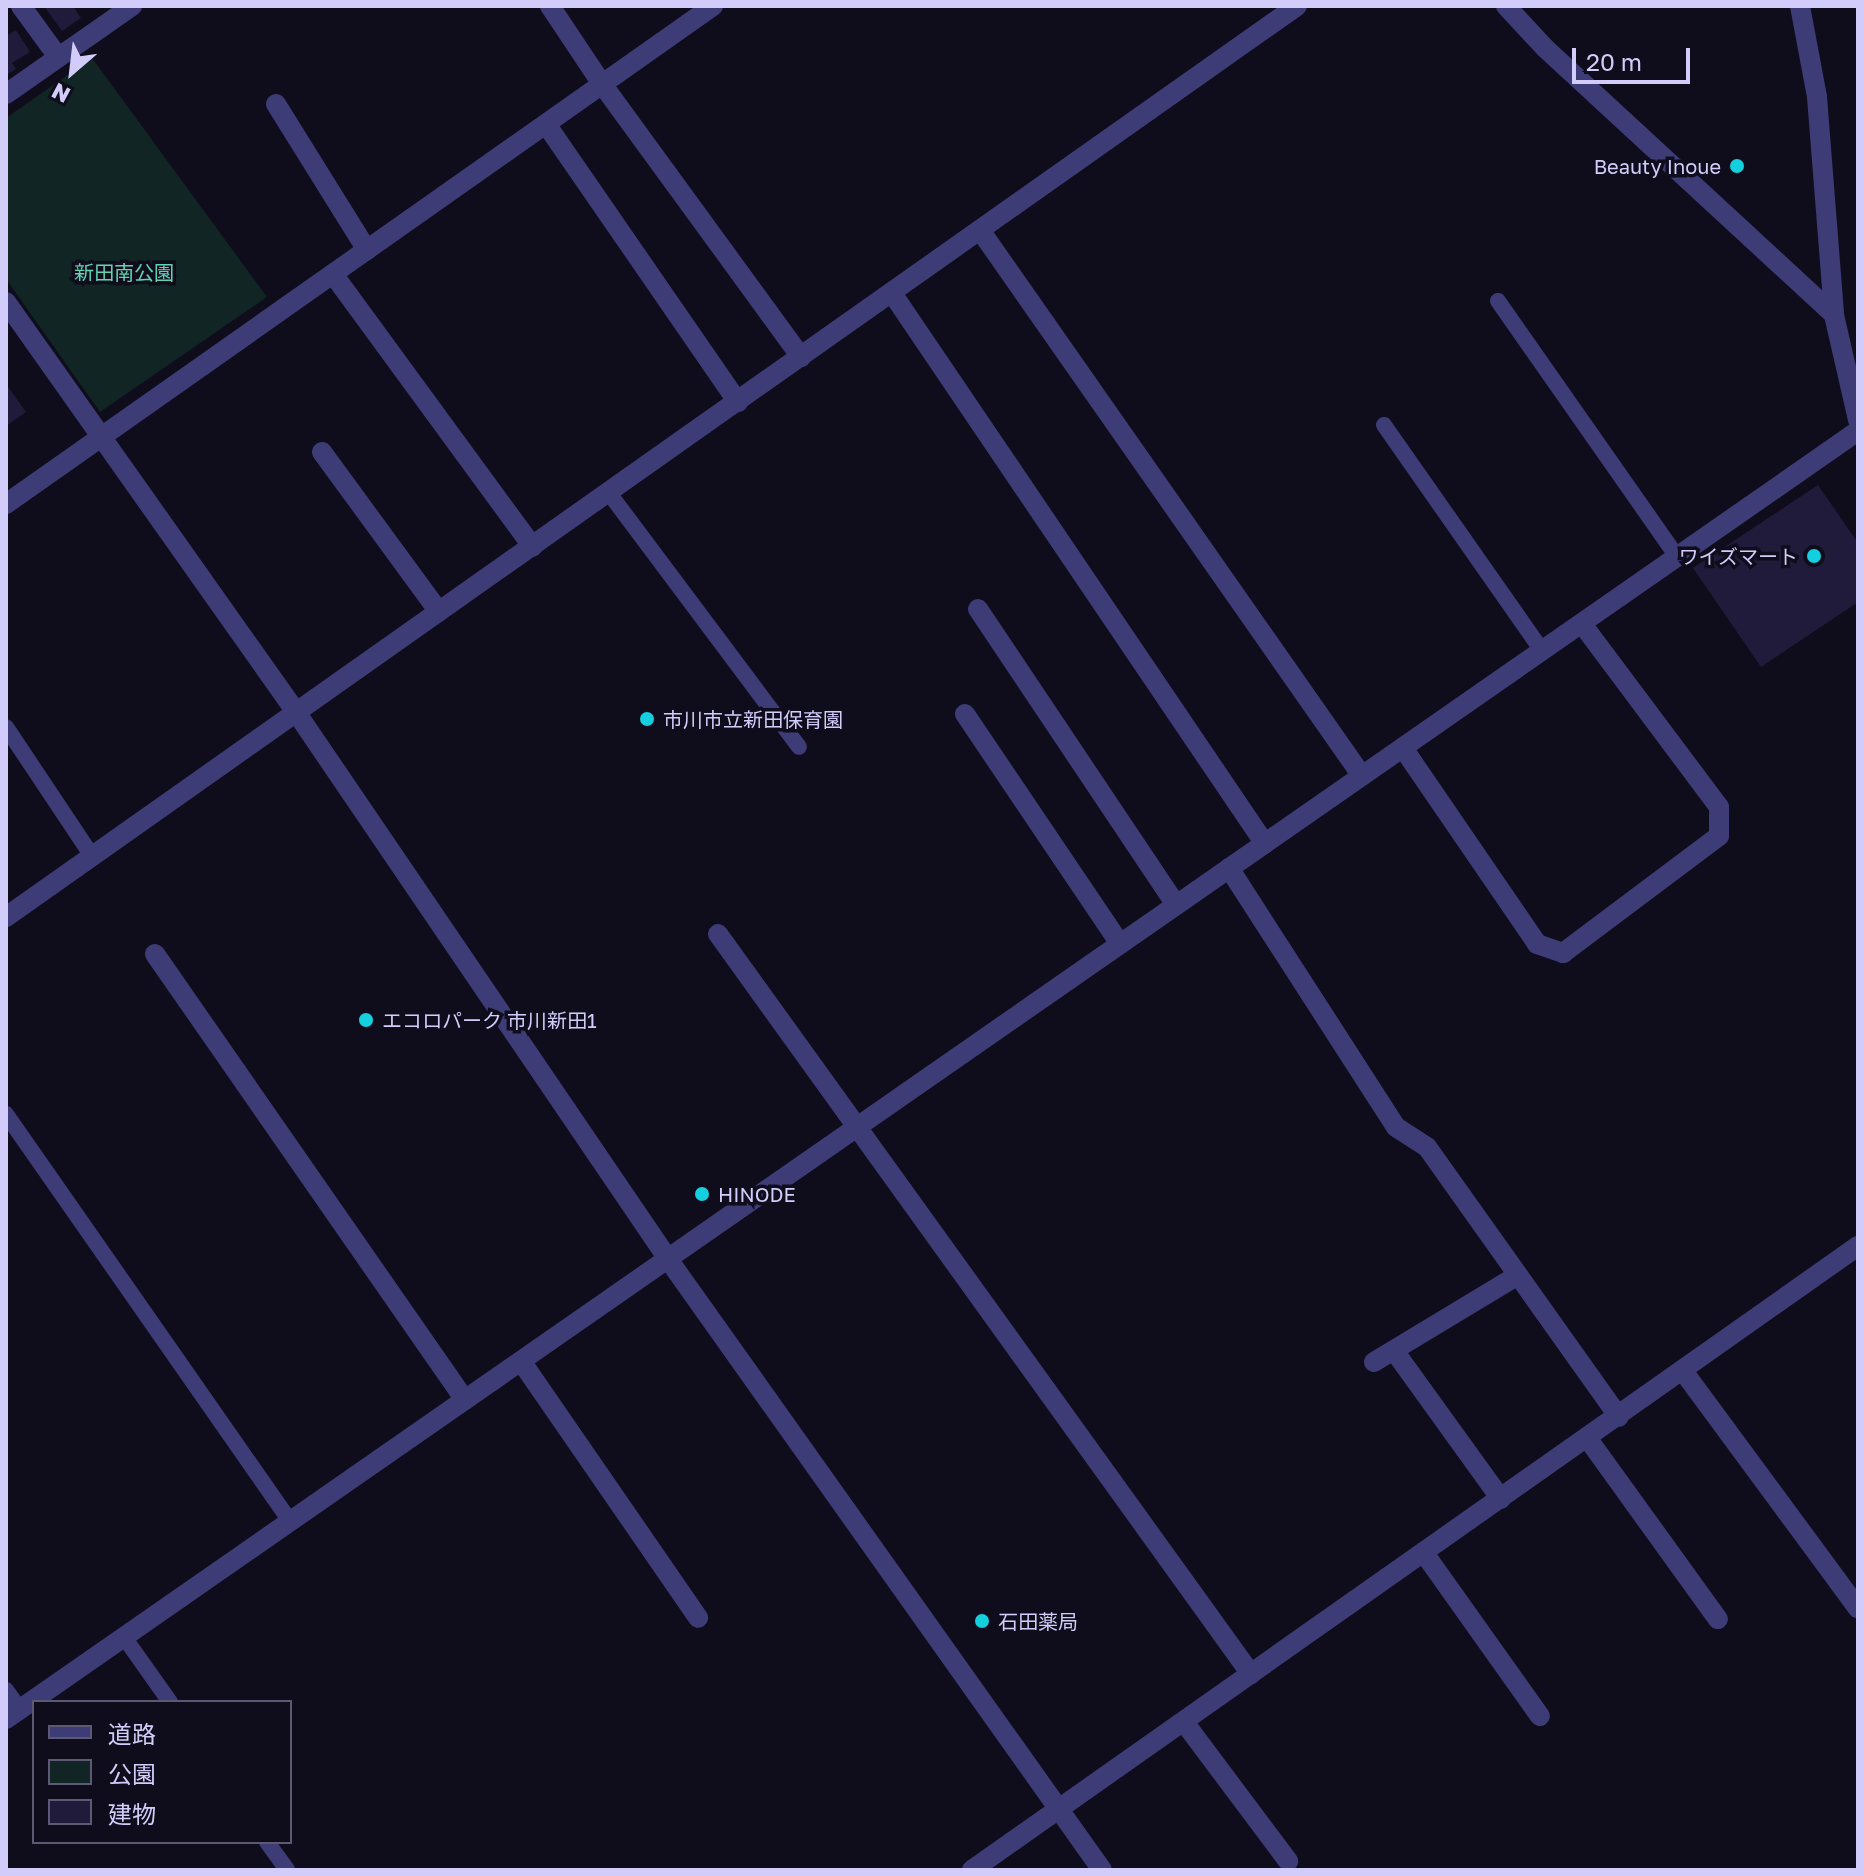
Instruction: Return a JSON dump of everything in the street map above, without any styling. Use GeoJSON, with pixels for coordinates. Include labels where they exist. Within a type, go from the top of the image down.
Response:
{"type":"FeatureCollection","features":[{"type":"Feature","properties":{"kind":"street"},"geometry":{"type":"LineString","coordinates":[[21,6],[58,57]]}},
{"type":"Feature","properties":{"kind":"street"},"geometry":{"type":"LineString","coordinates":[[6,94],[132,6]]}},
{"type":"Feature","properties":{"kind":"street"},"geometry":{"type":"LineString","coordinates":[[550,6],[602,84],[801,357]]}},
{"type":"Feature","properties":{"kind":"street"},"geometry":{"type":"LineString","coordinates":[[6,504],[602,84],[690,13],[713,6]]}},
{"type":"Feature","properties":{"kind":"street"},"geometry":{"type":"LineString","coordinates":[[6,917],[1297,6]]}},
{"type":"Feature","properties":{"kind":"street"},"geometry":{"type":"LineString","coordinates":[[1506,6],[1545,48],[1834,315]]}},
{"type":"Feature","properties":{"kind":"street"},"geometry":{"type":"LineString","coordinates":[[1800,6],[1817,97],[1834,315],[1858,420]]}},
{"type":"Feature","properties":{"kind":"street"},"geometry":{"type":"LineString","coordinates":[[276,104],[367,250]]}},
{"type":"Feature","properties":{"kind":"street"},"geometry":{"type":"LineString","coordinates":[[546,124],[738,402]]}},
{"type":"Feature","properties":{"kind":"street"},"geometry":{"type":"LineString","coordinates":[[980,230],[1362,776]]}},
{"type":"Feature","properties":{"kind":"street"},"geometry":{"type":"LineString","coordinates":[[333,274],[533,547]]}},
{"type":"Feature","properties":{"kind":"street"},"geometry":{"type":"LineString","coordinates":[[892,293],[1265,844]]}},
{"type":"Feature","properties":{"kind":"street"},"geometry":{"type":"LineString","coordinates":[[6,302],[296,712],[668,1259],[1102,1870]]}},
{"type":"Feature","properties":{"kind":"street"},"geometry":{"type":"LineString","coordinates":[[33,1700],[1858,431]]}},
{"type":"Feature","properties":{"kind":"street"},"geometry":{"type":"LineString","coordinates":[[322,452],[439,612]]}},
{"type":"Feature","properties":{"kind":"street"},"geometry":{"type":"LineString","coordinates":[[978,609],[1176,905]]}},
{"type":"Feature","properties":{"kind":"street"},"geometry":{"type":"LineString","coordinates":[[1403,748],[1537,944],[1563,953],[1719,836],[1719,807],[1582,624]]}},
{"type":"Feature","properties":{"kind":"street"},"geometry":{"type":"LineString","coordinates":[[965,714],[1120,944]]}},
{"type":"Feature","properties":{"kind":"street"},"geometry":{"type":"LineString","coordinates":[[1229,868],[1396,1127],[1427,1147],[1619,1417]]}},
{"type":"Feature","properties":{"kind":"street"},"geometry":{"type":"LineString","coordinates":[[718,934],[1251,1674]]}},
{"type":"Feature","properties":{"kind":"street"},"geometry":{"type":"LineString","coordinates":[[155,954],[465,1400]]}},
{"type":"Feature","properties":{"kind":"street"},"geometry":{"type":"LineString","coordinates":[[972,1870],[1858,1246]]}},
{"type":"Feature","properties":{"kind":"street"},"geometry":{"type":"LineString","coordinates":[[1374,1362],[1518,1275]]}},
{"type":"Feature","properties":{"kind":"street"},"geometry":{"type":"LineString","coordinates":[[1395,1352],[1501,1499]]}},
{"type":"Feature","properties":{"kind":"street"},"geometry":{"type":"LineString","coordinates":[[521,1361],[698,1618]]}},
{"type":"Feature","properties":{"kind":"street"},"geometry":{"type":"LineString","coordinates":[[1683,1371],[1858,1608]]}},
{"type":"Feature","properties":{"kind":"street"},"geometry":{"type":"LineString","coordinates":[[1588,1439],[1718,1619]]}},
{"type":"Feature","properties":{"kind":"street"},"geometry":{"type":"LineString","coordinates":[[1424,1553],[1540,1716]]}},
{"type":"Feature","properties":{"kind":"street"},"geometry":{"type":"LineString","coordinates":[[13,1714],[32,1701]]}},
{"type":"Feature","properties":{"kind":"street"},"geometry":{"type":"LineString","coordinates":[[1184,1722],[1288,1861]]}},
{"type":"Feature","properties":{"kind":"lane"},"geometry":{"type":"LineString","coordinates":[[1498,301],[1677,557]]}},
{"type":"Feature","properties":{"kind":"lane"},"geometry":{"type":"LineString","coordinates":[[1384,425],[1542,651]]}},
{"type":"Feature","properties":{"kind":"lane"},"geometry":{"type":"LineString","coordinates":[[609,493],[799,747]]}},
{"type":"Feature","properties":{"kind":"lane"},"geometry":{"type":"LineString","coordinates":[[6,727],[92,856]]}},
{"type":"Feature","properties":{"kind":"lane"},"geometry":{"type":"LineString","coordinates":[[6,1114],[290,1521]]}},
{"type":"Feature","properties":{"kind":"lane"},"geometry":{"type":"LineString","coordinates":[[124,1637],[169,1700]]}},
{"type":"Feature","properties":{"kind":"lane"},"geometry":{"type":"LineString","coordinates":[[6,1690],[13,1714]]}},
{"type":"Feature","properties":{"kind":"lane"},"geometry":{"type":"LineString","coordinates":[[268,1844],[287,1870]]}},
{"type":"Feature","properties":{"kind":"green space","name":"新田南公園"},"geometry":{"type":"Polygon","coordinates":[[[92,58],[267,297],[100,412],[6,279],[6,118],[92,58]]]}},
{"type":"Feature","properties":{"kind":"building"},"geometry":{"type":"Polygon","coordinates":[[[44,6],[73,6],[81,18],[62,31],[44,6]]]}},
{"type":"Feature","properties":{"kind":"building"},"geometry":{"type":"Polygon","coordinates":[[[16,30],[30,52],[12,63],[16,69],[6,75],[6,36],[16,30]]]}},
{"type":"Feature","properties":{"kind":"building"},"geometry":{"type":"Polygon","coordinates":[[[6,384],[26,412],[6,426],[6,384]]]}},
{"type":"Feature","properties":{"kind":"building"},"geometry":{"type":"Polygon","coordinates":[[[1818,485],[1858,543],[1858,602],[1761,667],[1693,568],[1818,485]]]}},
{"type":"Feature","properties":{"kind":"place","name":"Beauty Inoue"},"geometry":{"type":"Point","coordinates":[1737,166]}},
{"type":"Feature","properties":{"kind":"place","name":"ワイズマート"},"geometry":{"type":"Point","coordinates":[1814,556]}},
{"type":"Feature","properties":{"kind":"place","name":"市川市立新田保育園"},"geometry":{"type":"Point","coordinates":[647,719]}},
{"type":"Feature","properties":{"kind":"place","name":"エコロパーク 市川新田1"},"geometry":{"type":"Point","coordinates":[366,1020]}},
{"type":"Feature","properties":{"kind":"place","name":"HINODE"},"geometry":{"type":"Point","coordinates":[702,1194]}},
{"type":"Feature","properties":{"kind":"place","name":"石田薬局"},"geometry":{"type":"Point","coordinates":[982,1621]}}]}
